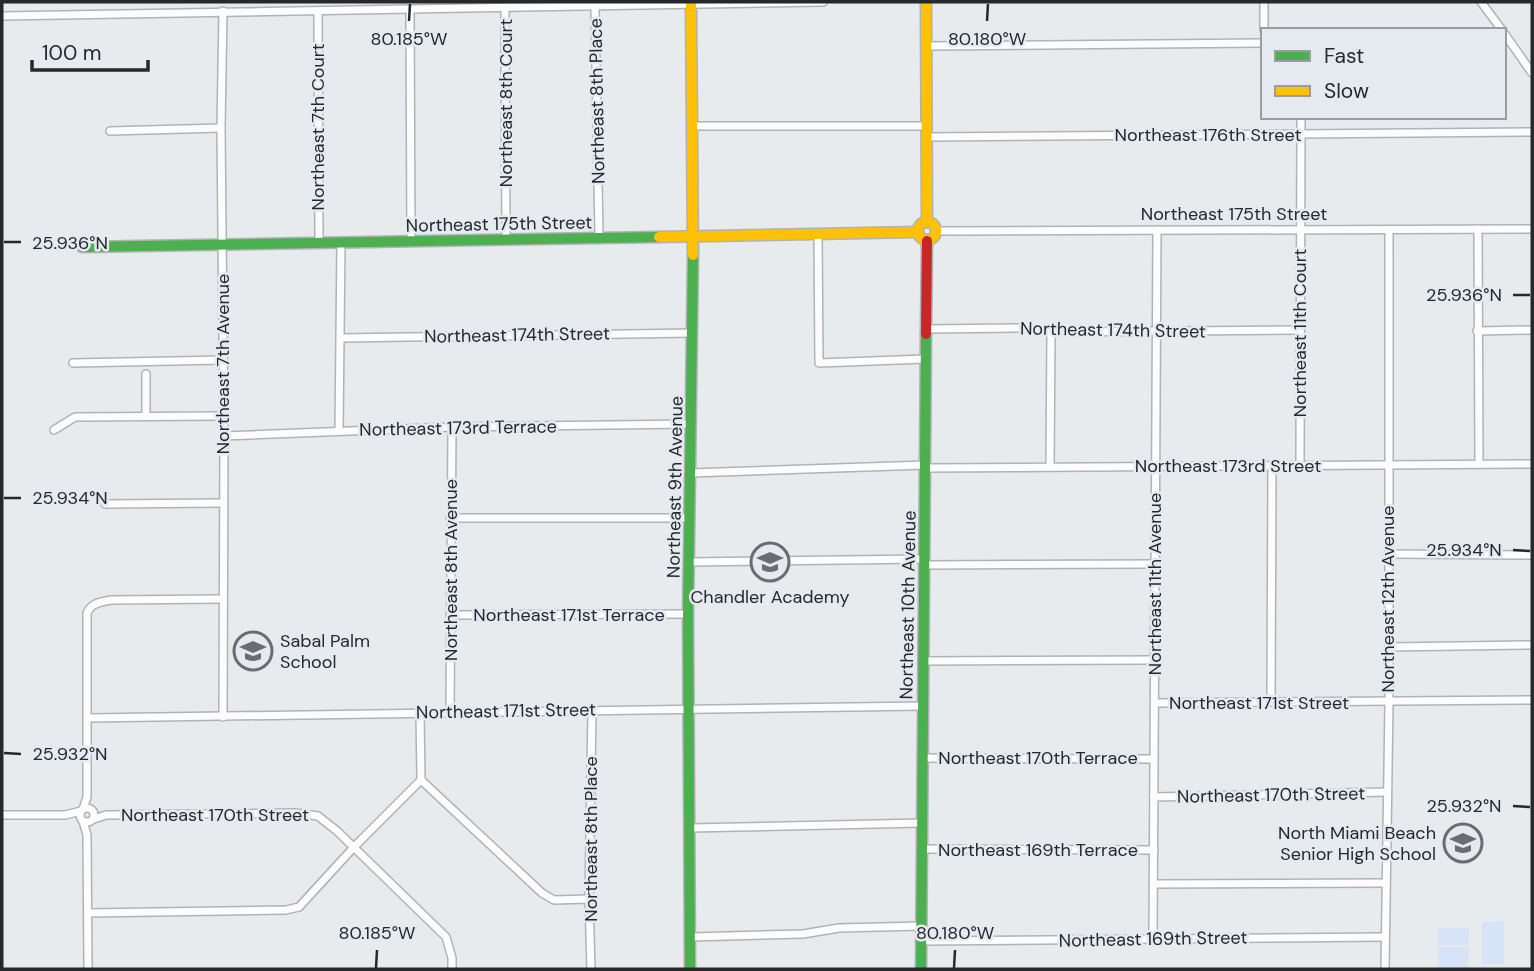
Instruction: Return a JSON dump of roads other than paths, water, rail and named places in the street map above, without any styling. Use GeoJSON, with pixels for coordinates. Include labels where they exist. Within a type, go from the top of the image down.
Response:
{"type":"FeatureCollection","features":[{"type":"Feature","properties":{"kind":"street"},"geometry":{"type":"LineString","coordinates":[[2,16],[410,10],[458,6],[505,8],[823,2]]}},
{"type":"Feature","properties":{"kind":"street"},"geometry":{"type":"LineString","coordinates":[[926,2],[927,222]]}},
{"type":"Feature","properties":{"kind":"street"},"geometry":{"type":"LineString","coordinates":[[1264,28],[1265,2]]}},
{"type":"Feature","properties":{"kind":"street"},"geometry":{"type":"LineString","coordinates":[[1481,2],[1500,28]]}},
{"type":"Feature","properties":{"kind":"street","name":"Northeast 9th Avenue"},"geometry":{"type":"LineString","coordinates":[[690,969],[688,614],[693,333],[691,5]]}},
{"type":"Feature","properties":{"kind":"street","name":"Northeast 8th Place"},"geometry":{"type":"LineString","coordinates":[[595,6],[599,238]]}},
{"type":"Feature","properties":{"kind":"street","name":"Northeast 8th Court"},"geometry":{"type":"LineString","coordinates":[[505,8],[506,240]]}},
{"type":"Feature","properties":{"kind":"street"},"geometry":{"type":"LineString","coordinates":[[410,10],[411,242]]}},
{"type":"Feature","properties":{"kind":"street","name":"Northeast 7th Avenue"},"geometry":{"type":"LineString","coordinates":[[223,11],[223,716]]}},
{"type":"Feature","properties":{"kind":"street","name":"Northeast 7th Court"},"geometry":{"type":"LineString","coordinates":[[318,12],[319,242]]}},
{"type":"Feature","properties":{"kind":"street"},"geometry":{"type":"LineString","coordinates":[[1507,41],[1532,74]]}},
{"type":"Feature","properties":{"kind":"street"},"geometry":{"type":"LineString","coordinates":[[927,46],[1261,43]]}},
{"type":"Feature","properties":{"kind":"street","name":"Northeast 11th Court"},"geometry":{"type":"LineString","coordinates":[[1300,465],[1301,119]]}},
{"type":"Feature","properties":{"kind":"street","name":"Northeast 176th Street"},"geometry":{"type":"LineString","coordinates":[[693,126],[1301,134],[1532,132]]}},
{"type":"Feature","properties":{"kind":"street"},"geometry":{"type":"LineString","coordinates":[[110,131],[221,128]]}},
{"type":"Feature","properties":{"kind":"street"},"geometry":{"type":"LineString","coordinates":[[927,222],[933,224],[936,232],[933,239],[926,241],[921,239],[917,232],[919,226],[927,222]]}},
{"type":"Feature","properties":{"kind":"street"},"geometry":{"type":"LineString","coordinates":[[1478,229],[1479,464]]}},
{"type":"Feature","properties":{"kind":"street","name":"Northeast 175th Street"},"geometry":{"type":"LineString","coordinates":[[936,232],[1532,229]]}},
{"type":"Feature","properties":{"kind":"street","name":"Northeast 11th Avenue"},"geometry":{"type":"LineString","coordinates":[[1153,938],[1157,230]]}},
{"type":"Feature","properties":{"kind":"street","name":"Northeast 12th Avenue"},"geometry":{"type":"LineString","coordinates":[[1385,969],[1389,702],[1389,230]]}},
{"type":"Feature","properties":{"kind":"street","name":"Northeast 175th Street"},"geometry":{"type":"LineString","coordinates":[[82,247],[917,232]]}},
{"type":"Feature","properties":{"kind":"street"},"geometry":{"type":"LineString","coordinates":[[818,234],[818,363],[925,359]]}},
{"type":"Feature","properties":{"kind":"street","name":"Northeast 10th Avenue"},"geometry":{"type":"LineString","coordinates":[[921,969],[926,241]]}},
{"type":"Feature","properties":{"kind":"street"},"geometry":{"type":"LineString","coordinates":[[338,431],[341,242]]}},
{"type":"Feature","properties":{"kind":"street","name":"Northeast 174th Street"},"geometry":{"type":"LineString","coordinates":[[926,329],[1026,328],[1051,332],[1300,330]]}},
{"type":"Feature","properties":{"kind":"street"},"geometry":{"type":"LineString","coordinates":[[1477,331],[1532,330]]}},
{"type":"Feature","properties":{"kind":"street"},"geometry":{"type":"LineString","coordinates":[[1050,467],[1051,332]]}},
{"type":"Feature","properties":{"kind":"street","name":"Northeast 174th Street"},"geometry":{"type":"LineString","coordinates":[[341,338],[693,333]]}},
{"type":"Feature","properties":{"kind":"street"},"geometry":{"type":"LineString","coordinates":[[73,363],[223,360]]}},
{"type":"Feature","properties":{"kind":"street"},"geometry":{"type":"LineString","coordinates":[[146,374],[146,416]]}},
{"type":"Feature","properties":{"kind":"street"},"geometry":{"type":"LineString","coordinates":[[54,430],[75,417],[223,415]]}},
{"type":"Feature","properties":{"kind":"street","name":"Northeast 173rd Terrace"},"geometry":{"type":"LineString","coordinates":[[224,436],[452,427],[691,424]]}},
{"type":"Feature","properties":{"kind":"street","name":"Northeast 8th Avenue"},"geometry":{"type":"LineString","coordinates":[[450,712],[452,427]]}},
{"type":"Feature","properties":{"kind":"street","name":"Northeast 173rd Street"},"geometry":{"type":"LineString","coordinates":[[691,473],[925,467],[1532,464]]}},
{"type":"Feature","properties":{"kind":"street"},"geometry":{"type":"LineString","coordinates":[[1271,701],[1272,466]]}},
{"type":"Feature","properties":{"kind":"street"},"geometry":{"type":"LineString","coordinates":[[105,504],[222,503]]}},
{"type":"Feature","properties":{"kind":"street"},"geometry":{"type":"LineString","coordinates":[[450,519],[690,518]]}},
{"type":"Feature","properties":{"kind":"street"},"geometry":{"type":"LineString","coordinates":[[1389,554],[1532,555]]}},
{"type":"Feature","properties":{"kind":"street"},"geometry":{"type":"LineString","coordinates":[[689,562],[1155,564]]}},
{"type":"Feature","properties":{"kind":"street"},"geometry":{"type":"LineString","coordinates":[[88,969],[87,835],[82,815],[87,797],[89,719],[87,613],[93,606],[111,600],[222,599]]}},
{"type":"Feature","properties":{"kind":"street","name":"Northeast 171st Terrace"},"geometry":{"type":"LineString","coordinates":[[450,615],[688,614]]}},
{"type":"Feature","properties":{"kind":"street"},"geometry":{"type":"LineString","coordinates":[[1389,647],[1532,645]]}},
{"type":"Feature","properties":{"kind":"street"},"geometry":{"type":"LineString","coordinates":[[923,661],[1155,660]]}},
{"type":"Feature","properties":{"kind":"street","name":"Northeast 171st Street"},"geometry":{"type":"LineString","coordinates":[[1155,703],[1532,701]]}},
{"type":"Feature","properties":{"kind":"street","name":"Northeast 171st Street"},"geometry":{"type":"LineString","coordinates":[[89,719],[923,706]]}},
{"type":"Feature","properties":{"kind":"street","name":"Northeast 8th Place"},"geometry":{"type":"LineString","coordinates":[[591,969],[589,899],[592,710]]}},
{"type":"Feature","properties":{"kind":"street"},"geometry":{"type":"LineString","coordinates":[[88,913],[286,910],[299,906],[354,846],[421,780],[421,713]]}},
{"type":"Feature","properties":{"kind":"street","name":"Northeast 170th Terrace"},"geometry":{"type":"LineString","coordinates":[[922,758],[1154,759]]}},
{"type":"Feature","properties":{"kind":"street"},"geometry":{"type":"LineString","coordinates":[[421,780],[542,893],[554,900],[589,899]]}},
{"type":"Feature","properties":{"kind":"street","name":"Northeast 170th Street"},"geometry":{"type":"LineString","coordinates":[[1154,797],[1387,792]]}},
{"type":"Feature","properties":{"kind":"street"},"geometry":{"type":"LineString","coordinates":[[87,797],[93,815],[87,835]]}},
{"type":"Feature","properties":{"kind":"street","name":"Northeast 170th Street"},"geometry":{"type":"LineString","coordinates":[[93,815],[295,813],[318,816],[354,846]]}},
{"type":"Feature","properties":{"kind":"street"},"geometry":{"type":"LineString","coordinates":[[2,815],[93,815]]}},
{"type":"Feature","properties":{"kind":"street"},"geometry":{"type":"LineString","coordinates":[[82,815],[93,815]]}},
{"type":"Feature","properties":{"kind":"street"},"geometry":{"type":"LineString","coordinates":[[689,828],[922,823]]}},
{"type":"Feature","properties":{"kind":"street"},"geometry":{"type":"LineString","coordinates":[[354,846],[446,937],[452,969]]}},
{"type":"Feature","properties":{"kind":"street","name":"Northeast 169th Terrace"},"geometry":{"type":"LineString","coordinates":[[922,849],[1154,850]]}},
{"type":"Feature","properties":{"kind":"street"},"geometry":{"type":"LineString","coordinates":[[1154,884],[1386,883]]}},
{"type":"Feature","properties":{"kind":"street"},"geometry":{"type":"LineString","coordinates":[[691,937],[803,934],[839,928],[921,926]]}},
{"type":"Feature","properties":{"kind":"street","name":"Northeast 169th Street"},"geometry":{"type":"LineString","coordinates":[[921,941],[1385,937]]}},
{"type":"Feature","properties":{"kind":"place","name":"Chandler Academy"},"geometry":{"type":"Point","coordinates":[770,562]}},
{"type":"Feature","properties":{"kind":"place","name":"Sabal Palm School"},"geometry":{"type":"Point","coordinates":[253,651]}},
{"type":"Feature","properties":{"kind":"place","name":"North Miami Beach Senior High School"},"geometry":{"type":"Point","coordinates":[1463,843]}}]}
